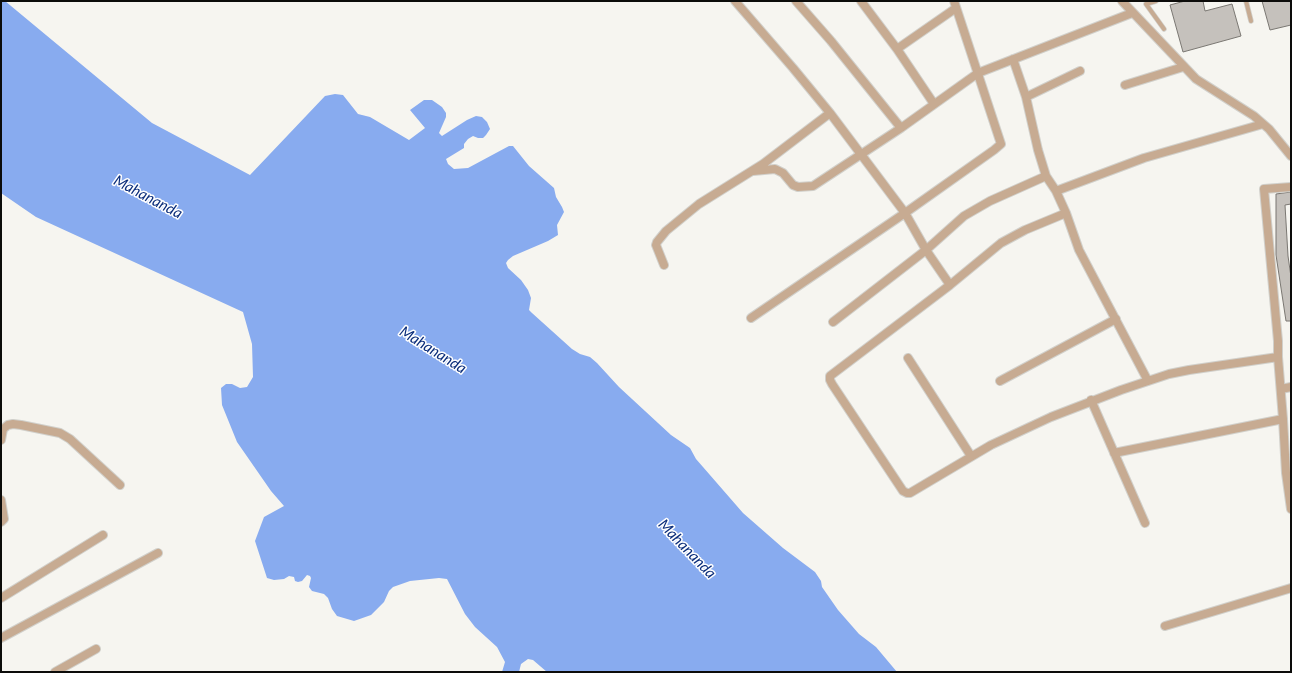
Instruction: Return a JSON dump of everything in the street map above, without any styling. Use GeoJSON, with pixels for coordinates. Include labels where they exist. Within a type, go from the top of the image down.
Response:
{"type":"FeatureCollection","features":[{"type":"Feature","properties":{"kind":"street"},"geometry":{"type":"LineString","coordinates":[[735,1],[830,113],[905,213],[926,250],[950,284]]}},
{"type":"Feature","properties":{"kind":"street"},"geometry":{"type":"LineString","coordinates":[[796,1],[831,41],[902,128]]}},
{"type":"Feature","properties":{"kind":"street"},"geometry":{"type":"LineString","coordinates":[[861,1],[897,49],[934,104]]}},
{"type":"Feature","properties":{"kind":"street"},"geometry":{"type":"LineString","coordinates":[[1122,1],[1183,68],[1202,84],[1254,116],[1291,156]]}},
{"type":"Feature","properties":{"kind":"street"},"geometry":{"type":"LineString","coordinates":[[751,318],[905,213],[1001,144],[955,5],[897,49]]}},
{"type":"Feature","properties":{"kind":"street"},"geometry":{"type":"LineString","coordinates":[[752,171],[771,169],[778,170],[783,173],[793,186],[807,188],[817,184],[902,128],[978,73],[1132,13]]}},
{"type":"Feature","properties":{"kind":"street"},"geometry":{"type":"LineString","coordinates":[[1013,59],[1026,97],[1038,150],[1046,176],[1056,191],[1066,213],[1079,250],[1148,381]]}},
{"type":"Feature","properties":{"kind":"street"},"geometry":{"type":"LineString","coordinates":[[1125,85],[1183,68]]}},
{"type":"Feature","properties":{"kind":"street"},"geometry":{"type":"LineString","coordinates":[[1026,97],[1080,71]]}},
{"type":"Feature","properties":{"kind":"street"},"geometry":{"type":"LineString","coordinates":[[664,265],[656,245],[666,231],[699,204],[787,147],[830,113]]}},
{"type":"Feature","properties":{"kind":"street"},"geometry":{"type":"LineString","coordinates":[[1056,191],[1144,158],[1263,124]]}},
{"type":"Feature","properties":{"kind":"street"},"geometry":{"type":"LineString","coordinates":[[833,322],[926,250],[960,219],[990,201],[1046,176]]}},
{"type":"Feature","properties":{"kind":"street"},"geometry":{"type":"LineString","coordinates":[[1291,187],[1264,190],[1278,341],[1278,357],[1291,509]]}},
{"type":"Feature","properties":{"kind":"street"},"geometry":{"type":"LineString","coordinates":[[1066,213],[1025,230],[1001,243],[830,376],[830,380],[900,486],[907,493],[915,490],[971,456],[1008,437],[1091,400],[1169,374],[1278,357]]}},
{"type":"Feature","properties":{"kind":"street"},"geometry":{"type":"LineString","coordinates":[[1000,381],[1116,319]]}},
{"type":"Feature","properties":{"kind":"street"},"geometry":{"type":"LineString","coordinates":[[908,358],[971,456]]}},
{"type":"Feature","properties":{"kind":"street"},"geometry":{"type":"LineString","coordinates":[[1281,389],[1291,387]]}},
{"type":"Feature","properties":{"kind":"street"},"geometry":{"type":"LineString","coordinates":[[1091,400],[1145,523]]}},
{"type":"Feature","properties":{"kind":"street"},"geometry":{"type":"LineString","coordinates":[[1114,453],[1283,419]]}},
{"type":"Feature","properties":{"kind":"street"},"geometry":{"type":"LineString","coordinates":[[1,440],[3,428],[13,424],[60,433],[70,439],[120,484]]}},
{"type":"Feature","properties":{"kind":"street"},"geometry":{"type":"LineString","coordinates":[[1,500],[4,517],[4,520],[1,522]]}},
{"type":"Feature","properties":{"kind":"street"},"geometry":{"type":"LineString","coordinates":[[1,598],[103,535]]}},
{"type":"Feature","properties":{"kind":"street"},"geometry":{"type":"LineString","coordinates":[[1,638],[158,553]]}},
{"type":"Feature","properties":{"kind":"street"},"geometry":{"type":"LineString","coordinates":[[1165,626],[1291,588]]}},
{"type":"Feature","properties":{"kind":"street"},"geometry":{"type":"LineString","coordinates":[[55,672],[96,649]]}},
{"type":"Feature","properties":{"kind":"lane"},"geometry":{"type":"LineString","coordinates":[[1156,1],[1146,4],[1164,29]]}},
{"type":"Feature","properties":{"kind":"lane"},"geometry":{"type":"LineString","coordinates":[[1246,1],[1251,21]]}},
{"type":"Feature","properties":{"kind":"water","name":"Mahananda"},"geometry":{"type":"Polygon","coordinates":[[[1,1],[5,1],[152,123],[250,175],[325,96],[335,94],[343,95],[358,114],[370,117],[409,140],[425,128],[410,110],[424,100],[432,100],[442,107],[446,113],[446,117],[439,133],[442,136],[467,120],[476,116],[482,117],[487,122],[490,129],[486,135],[483,138],[473,136],[468,139],[464,144],[464,148],[446,159],[448,164],[454,169],[468,168],[509,146],[513,146],[529,166],[554,188],[556,197],[564,212],[557,225],[558,235],[548,241],[513,256],[506,263],[508,268],[521,280],[528,290],[531,298],[529,310],[572,349],[580,354],[590,357],[597,363],[619,387],[671,435],[690,448],[696,459],[743,513],[783,548],[815,572],[821,581],[822,587],[838,610],[859,634],[876,647],[897,672],[547,672],[533,660],[528,659],[521,664],[519,672],[502,672],[505,662],[497,647],[475,627],[465,614],[447,579],[439,578],[410,581],[393,587],[389,591],[384,602],[371,615],[354,621],[337,616],[332,609],[328,598],[324,594],[312,591],[309,587],[310,576],[307,575],[302,581],[298,582],[295,581],[294,577],[289,576],[284,579],[274,580],[267,578],[255,541],[264,517],[284,506],[271,491],[237,442],[222,405],[221,388],[226,384],[232,384],[240,388],[247,387],[253,377],[252,344],[243,312],[36,217],[1,193],[1,1]]]}},
{"type":"Feature","properties":{"kind":"building"},"geometry":{"type":"Polygon","coordinates":[[[1185,1],[1203,1],[1205,11],[1232,4],[1241,36],[1183,52],[1170,5],[1185,1]]]}},
{"type":"Feature","properties":{"kind":"building"},"geometry":{"type":"Polygon","coordinates":[[[1262,1],[1291,1],[1291,25],[1270,30],[1262,1]]]}},
{"type":"Feature","properties":{"kind":"building"},"geometry":{"type":"Polygon","coordinates":[[[1291,192],[1291,204],[1285,205],[1288,256],[1291,277],[1291,321],[1286,321],[1276,255],[1276,194],[1291,192]]]}}]}
